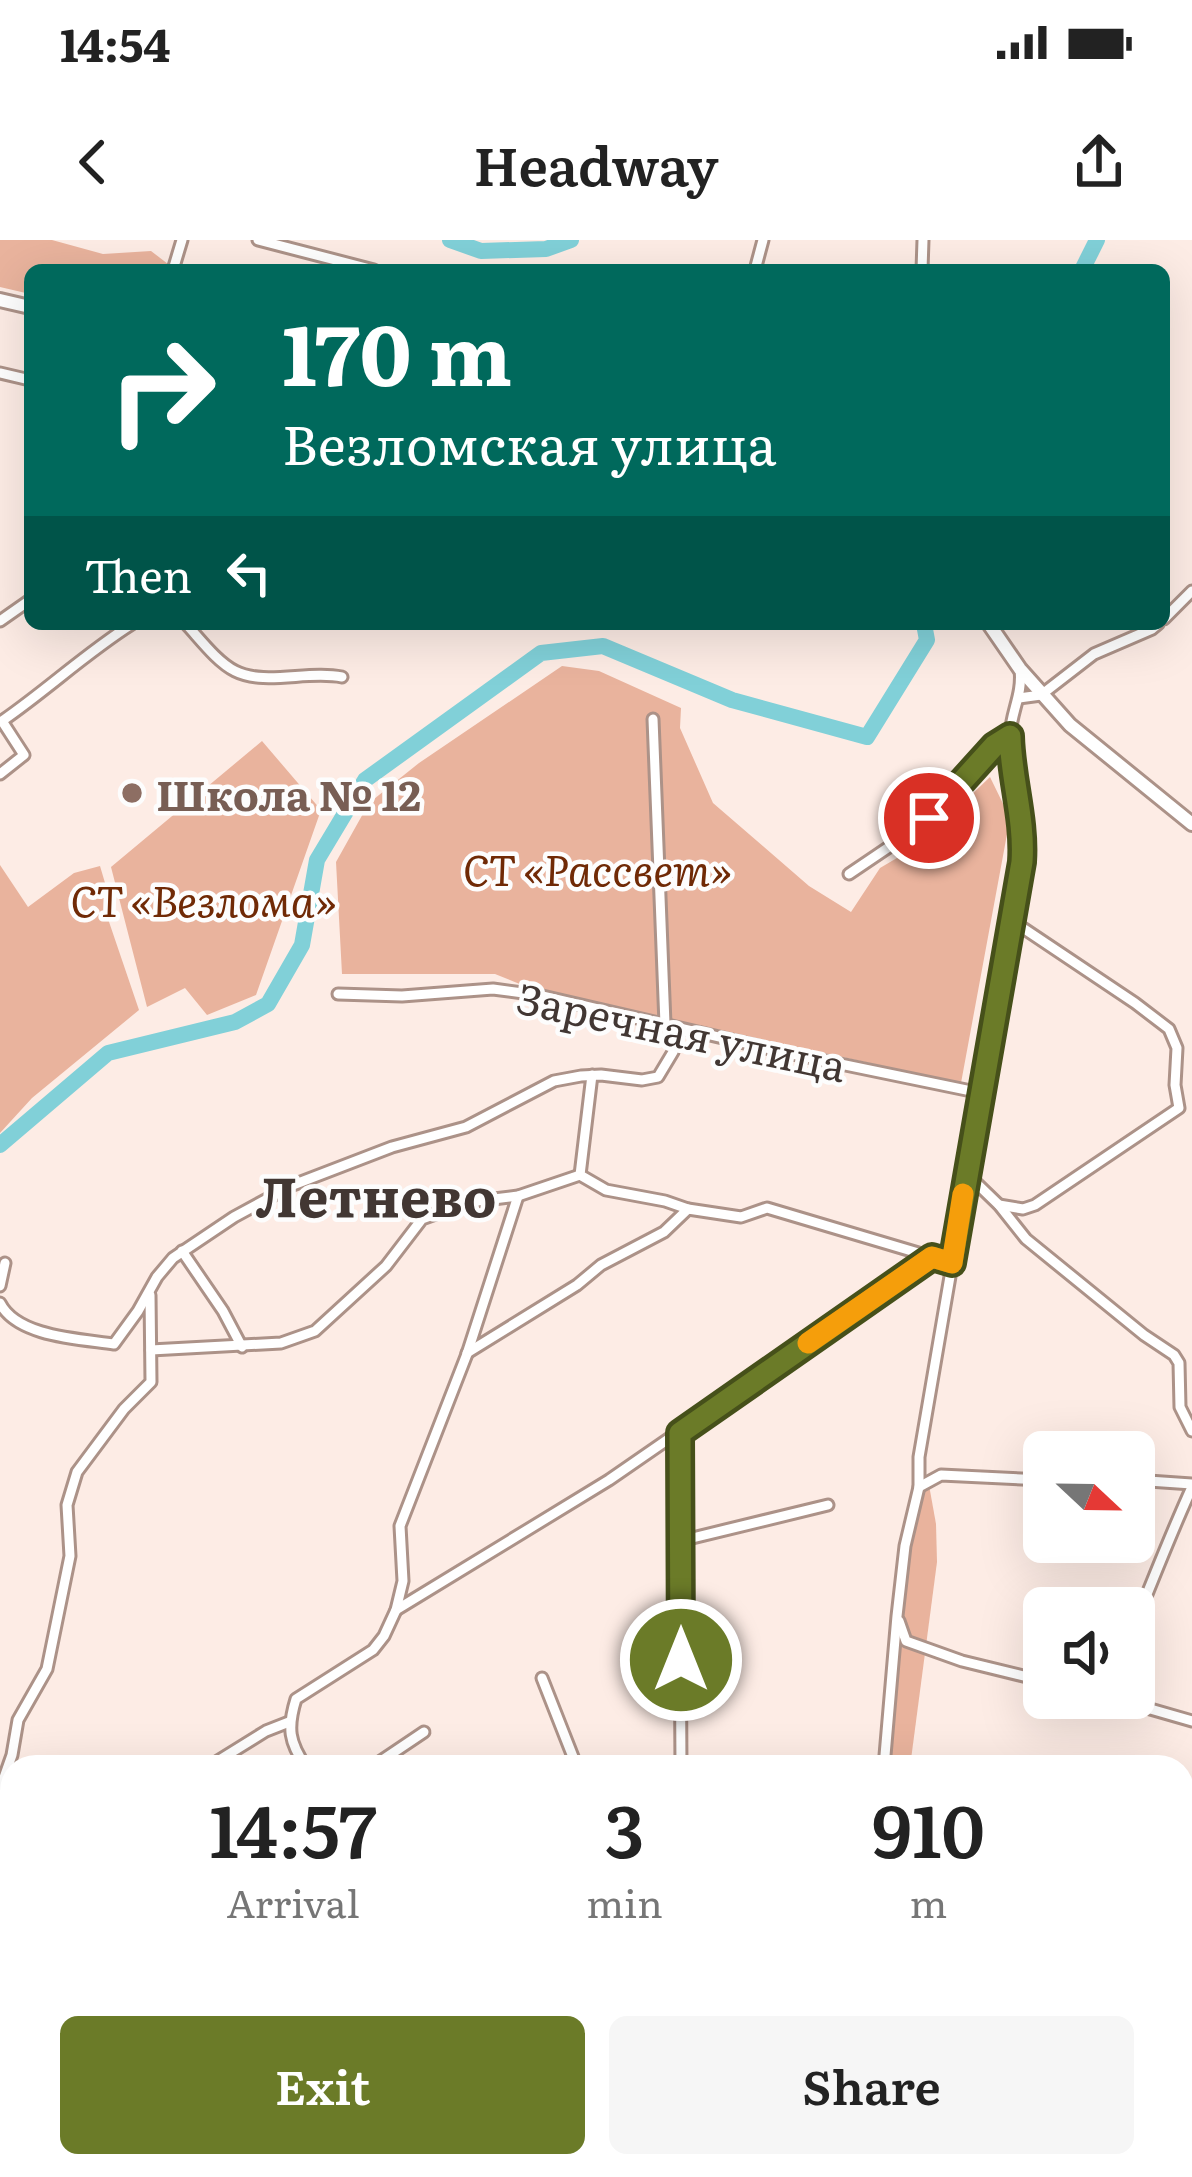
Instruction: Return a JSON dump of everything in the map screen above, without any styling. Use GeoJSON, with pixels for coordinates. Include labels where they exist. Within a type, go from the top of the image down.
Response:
{"type":"FeatureCollection","features":[{"type":"Feature","properties":{"kind":"main road"},"geometry":{"type":"LineString","coordinates":[[993,630],[1041,695],[1070,725],[1192,824]]}},
{"type":"Feature","properties":{"kind":"street"},"geometry":{"type":"LineString","coordinates":[[258,240],[351,264]]}},
{"type":"Feature","properties":{"kind":"street"},"geometry":{"type":"LineString","coordinates":[[1170,613],[1192,591]]}},
{"type":"Feature","properties":{"kind":"street"},"geometry":{"type":"LineString","coordinates":[[0,775],[24,755],[1,721],[123,630]]}},
{"type":"Feature","properties":{"kind":"street"},"geometry":{"type":"LineString","coordinates":[[191,630],[230,669],[247,676],[342,677]]}},
{"type":"Feature","properties":{"kind":"street"},"geometry":{"type":"LineString","coordinates":[[1019,698],[1041,695],[1094,654],[1150,630]]}},
{"type":"Feature","properties":{"kind":"street"},"geometry":{"type":"LineString","coordinates":[[885,1755],[905,1546],[919,1487],[919,1457],[1023,841],[1010,736],[1022,689],[1020,669]]}},
{"type":"Feature","properties":{"kind":"street"},"geometry":{"type":"LineString","coordinates":[[653,719],[665,1024]]}},
{"type":"Feature","properties":{"kind":"street"},"geometry":{"type":"LineString","coordinates":[[849,874],[923,824],[994,746],[1010,736]]}},
{"type":"Feature","properties":{"kind":"street"},"geometry":{"type":"LineString","coordinates":[[999,1205],[1036,1205],[1179,1108],[1178,1048],[1168,1029],[1011,920]]}},
{"type":"Feature","properties":{"kind":"street","name":"Заречная улица"},"geometry":{"type":"LineString","coordinates":[[338,994],[402,996],[493,989],[538,995],[981,1093]]}},
{"type":"Feature","properties":{"kind":"street"},"geometry":{"type":"LineString","coordinates":[[0,1303],[4,1312],[40,1333],[114,1344],[163,1269],[234,1217],[293,1185],[392,1148],[466,1127],[554,1081],[592,1075],[658,1077],[673,1052],[678,1028]]}},
{"type":"Feature","properties":{"kind":"street"},"geometry":{"type":"LineString","coordinates":[[987,1058],[1000,1059]]}},
{"type":"Feature","properties":{"kind":"street"},"geometry":{"type":"LineString","coordinates":[[580,1175],[592,1075]]}},
{"type":"Feature","properties":{"kind":"street"},"geometry":{"type":"LineString","coordinates":[[967,1174],[1026,1240],[1174,1355],[1179,1363],[1180,1407],[1192,1431]]}},
{"type":"Feature","properties":{"kind":"street"},"geometry":{"type":"LineString","coordinates":[[151,1350],[281,1343],[315,1331],[386,1266],[422,1219],[469,1202],[518,1196],[580,1175],[606,1190],[688,1209],[741,1216],[767,1208],[952,1263]]}},
{"type":"Feature","properties":{"kind":"street"},"geometry":{"type":"LineString","coordinates":[[298,1755],[289,1722],[296,1699],[374,1650],[395,1610],[403,1581],[400,1526],[466,1354],[518,1196]]}},
{"type":"Feature","properties":{"kind":"street"},"geometry":{"type":"LineString","coordinates":[[466,1354],[578,1286],[601,1265],[664,1232],[688,1209]]}},
{"type":"Feature","properties":{"kind":"street"},"geometry":{"type":"LineString","coordinates":[[182,1251],[242,1347]]}},
{"type":"Feature","properties":{"kind":"street"},"geometry":{"type":"LineString","coordinates":[[395,1610],[609,1480],[932,1257]]}},
{"type":"Feature","properties":{"kind":"street"},"geometry":{"type":"LineString","coordinates":[[0,1286],[5,1263]]}},
{"type":"Feature","properties":{"kind":"street"},"geometry":{"type":"LineString","coordinates":[[12,1755],[18,1720],[47,1669],[70,1556],[67,1505],[77,1472],[124,1409],[151,1382],[150,1290]]}},
{"type":"Feature","properties":{"kind":"street"},"geometry":{"type":"LineString","coordinates":[[129,1324],[140,1325],[151,1336]]}},
{"type":"Feature","properties":{"kind":"street"},"geometry":{"type":"LineString","coordinates":[[680,1433],[681,1755]]}},
{"type":"Feature","properties":{"kind":"street"},"geometry":{"type":"LineString","coordinates":[[919,1487],[941,1475],[1023,1479]]}},
{"type":"Feature","properties":{"kind":"street"},"geometry":{"type":"LineString","coordinates":[[1150,1587],[1192,1486],[1155,1482]]}},
{"type":"Feature","properties":{"kind":"street"},"geometry":{"type":"LineString","coordinates":[[680,1541],[828,1505]]}},
{"type":"Feature","properties":{"kind":"street"},"geometry":{"type":"LineString","coordinates":[[897,1616],[906,1641],[1023,1677]]}},
{"type":"Feature","properties":{"kind":"street"},"geometry":{"type":"LineString","coordinates":[[542,1678],[572,1755]]}},
{"type":"Feature","properties":{"kind":"street"},"geometry":{"type":"LineString","coordinates":[[1155,1710],[1192,1721]]}},
{"type":"Feature","properties":{"kind":"street"},"geometry":{"type":"LineString","coordinates":[[226,1755],[289,1722]]}},
{"type":"Feature","properties":{"kind":"street"},"geometry":{"type":"LineString","coordinates":[[390,1755],[424,1732]]}},
{"type":"Feature","properties":{"kind":"green space"},"geometry":{"type":"Polygon","coordinates":[[[0,240],[52,240],[103,254],[151,251],[168,264],[24,264],[24,293],[0,287],[0,240]]]}},
{"type":"Feature","properties":{"kind":"green space","name":"СТ «Рассвет»"},"geometry":{"type":"Polygon","coordinates":[[[562,666],[599,671],[681,708],[680,728],[713,803],[809,886],[851,912],[880,868],[919,845],[990,777],[1010,818],[961,1083],[532,989],[495,974],[342,974],[336,862],[369,803],[419,763],[562,666]]]}},
{"type":"Feature","properties":{"kind":"green space","name":"СТ «Везлома»"},"geometry":{"type":"Polygon","coordinates":[[[262,741],[321,810],[256,995],[207,1015],[185,988],[147,1007],[111,867],[262,741]]]}},
{"type":"Feature","properties":{"kind":"green space"},"geometry":{"type":"Polygon","coordinates":[[[0,865],[28,907],[74,873],[100,866],[108,893],[106,913],[139,1010],[32,1098],[0,1133],[0,865]]]}},
{"type":"Feature","properties":{"kind":"green space"},"geometry":{"type":"Polygon","coordinates":[[[929,1485],[937,1562],[912,1755],[889,1755],[911,1534],[919,1487],[929,1485]]]}},
{"type":"Feature","properties":{"kind":"waterway"},"geometry":{"type":"LineString","coordinates":[[450,240],[481,251],[546,249],[571,240]]}},
{"type":"Feature","properties":{"kind":"waterway"},"geometry":{"type":"LineString","coordinates":[[1085,264],[1097,240]]}},
{"type":"Feature","properties":{"kind":"waterway"},"geometry":{"type":"LineString","coordinates":[[0,1145],[108,1053],[235,1022],[268,1004],[302,945],[317,860],[365,780],[541,653],[603,646],[732,700],[867,737],[927,640],[925,630]]}},
{"type":"Feature","properties":{"kind":"slow traffic"},"geometry":{"type":"LineString","coordinates":[[808,1343],[932,1257],[952,1263],[963,1194]]}},
{"type":"Feature","properties":{"kind":"place","name":"Школа № 12"},"geometry":{"type":"Point","coordinates":[132,793]}},
{"type":"Feature","properties":{"kind":"district","name":"Летнево"},"geometry":{"type":"Point","coordinates":[376,1193]}},
{"type":"Feature","properties":{"kind":"route"},"geometry":{"type":"LineString","coordinates":[[681,1660],[680,1433],[932,1257],[952,1263],[1022,862],[1022,822],[1010,736],[994,746],[929,818]]}}]}
